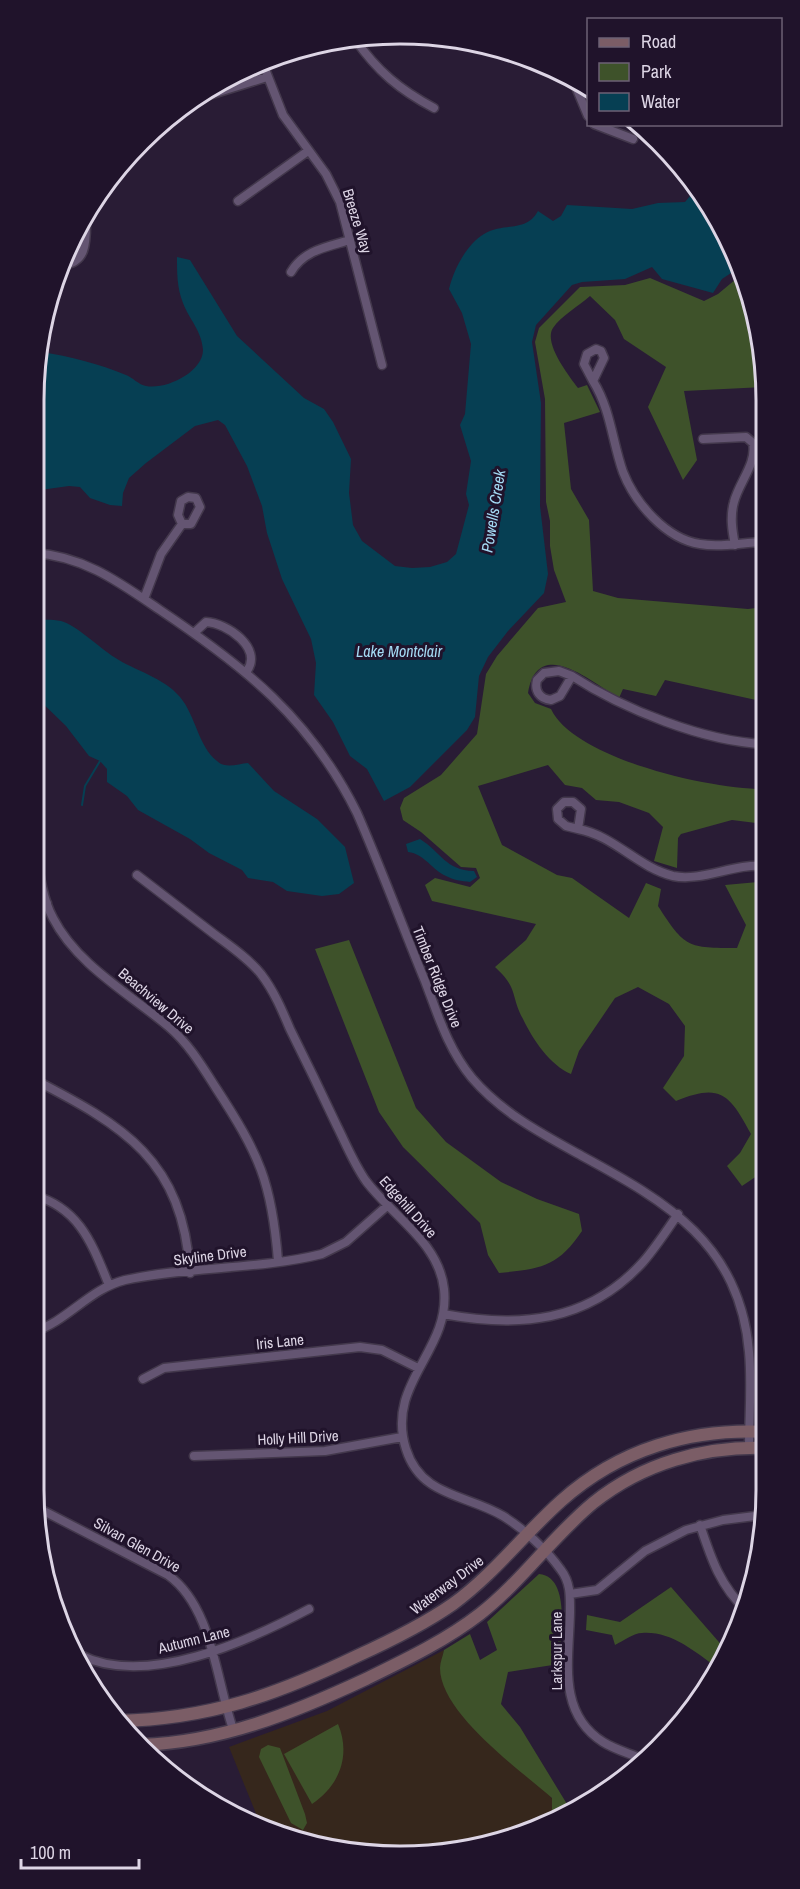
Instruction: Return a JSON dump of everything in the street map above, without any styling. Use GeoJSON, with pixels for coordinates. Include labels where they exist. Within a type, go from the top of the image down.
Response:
{"type":"FeatureCollection","features":[{"type":"Feature","properties":{"kind":"main road","name":"Waterway Drive"},"geometry":{"type":"LineString","coordinates":[[129,1721],[170,1719],[226,1709],[300,1684],[428,1620],[473,1588],[579,1486],[633,1454],[679,1438],[756,1431]]}},
{"type":"Feature","properties":{"kind":"main road"},"geometry":{"type":"LineString","coordinates":[[151,1744],[185,1741],[234,1732],[306,1707],[430,1647],[479,1614],[594,1503],[643,1472],[694,1454],[756,1447]]}},
{"type":"Feature","properties":{"kind":"street"},"geometry":{"type":"LineString","coordinates":[[360,46],[382,74],[396,86],[434,108]]}},
{"type":"Feature","properties":{"kind":"street","name":"Breeze Way"},"geometry":{"type":"LineString","coordinates":[[265,71],[283,115],[334,188],[350,240],[382,366]]}},
{"type":"Feature","properties":{"kind":"street"},"geometry":{"type":"LineString","coordinates":[[222,91],[267,77]]}},
{"type":"Feature","properties":{"kind":"street"},"geometry":{"type":"LineString","coordinates":[[577,91],[587,114]]}},
{"type":"Feature","properties":{"kind":"street"},"geometry":{"type":"LineString","coordinates":[[599,126],[633,139]]}},
{"type":"Feature","properties":{"kind":"street"},"geometry":{"type":"LineString","coordinates":[[238,201],[308,151]]}},
{"type":"Feature","properties":{"kind":"street"},"geometry":{"type":"LineString","coordinates":[[72,263],[84,252],[85,232]]}},
{"type":"Feature","properties":{"kind":"street"},"geometry":{"type":"LineString","coordinates":[[291,272],[302,258],[311,252],[350,240]]}},
{"type":"Feature","properties":{"kind":"street"},"geometry":{"type":"LineString","coordinates":[[593,381],[606,406],[623,472],[645,508],[665,528],[688,541],[700,544],[756,543]]}},
{"type":"Feature","properties":{"kind":"street"},"geometry":{"type":"LineString","coordinates":[[703,438],[746,437],[753,443],[750,465],[733,509],[735,545]]}},
{"type":"Feature","properties":{"kind":"street"},"geometry":{"type":"LineString","coordinates":[[144,599],[161,554],[182,524]]}},
{"type":"Feature","properties":{"kind":"street","name":"Timber Ridge Drive"},"geometry":{"type":"LineString","coordinates":[[43,554],[64,557],[92,566],[194,633],[247,671],[278,701],[311,740],[346,790],[367,836],[446,1036],[474,1079],[519,1120],[640,1187],[678,1214],[698,1233],[714,1254],[728,1279],[744,1320],[750,1363],[749,1447]]}},
{"type":"Feature","properties":{"kind":"street"},"geometry":{"type":"LineString","coordinates":[[194,633],[206,622],[231,632],[252,651],[253,660],[247,671]]}},
{"type":"Feature","properties":{"kind":"street"},"geometry":{"type":"LineString","coordinates":[[572,676],[601,695],[631,709],[722,738],[756,743]]}},
{"type":"Feature","properties":{"kind":"street"},"geometry":{"type":"LineString","coordinates":[[578,829],[607,838],[649,867],[676,876],[698,876],[740,866],[756,866]]}},
{"type":"Feature","properties":{"kind":"street","name":"Edgehill Drive"},"geometry":{"type":"LineString","coordinates":[[137,875],[228,945],[261,975],[279,1003],[359,1170],[434,1257],[444,1288],[443,1314],[435,1342],[418,1368],[403,1404],[402,1437],[411,1462],[434,1488],[489,1509],[528,1535],[545,1552]]}},
{"type":"Feature","properties":{"kind":"street","name":"Beachview Drive"},"geometry":{"type":"LineString","coordinates":[[43,883],[53,919],[76,950],[170,1028],[199,1060],[258,1159],[270,1198],[278,1261]]}},
{"type":"Feature","properties":{"kind":"street"},"geometry":{"type":"LineString","coordinates":[[43,904],[47,903]]}},
{"type":"Feature","properties":{"kind":"street"},"geometry":{"type":"LineString","coordinates":[[43,1084],[105,1117],[139,1145],[152,1160],[162,1173],[186,1232],[190,1272]]}},
{"type":"Feature","properties":{"kind":"street"},"geometry":{"type":"LineString","coordinates":[[43,1199],[56,1204],[76,1219],[90,1239],[109,1285]]}},
{"type":"Feature","properties":{"kind":"street","name":"Skyline Drive"},"geometry":{"type":"LineString","coordinates":[[43,1327],[62,1318],[92,1294],[109,1285],[136,1278],[311,1256],[334,1249],[354,1236],[388,1205]]}},
{"type":"Feature","properties":{"kind":"street"},"geometry":{"type":"LineString","coordinates":[[443,1314],[482,1321],[524,1321],[579,1307],[605,1294],[629,1275],[650,1253],[678,1214]]}},
{"type":"Feature","properties":{"kind":"street","name":"Iris Lane"},"geometry":{"type":"LineString","coordinates":[[143,1379],[155,1372],[175,1367],[360,1347],[388,1352],[418,1368]]}},
{"type":"Feature","properties":{"kind":"street","name":"Holly Hill Drive"},"geometry":{"type":"LineString","coordinates":[[194,1456],[325,1451],[402,1437]]}},
{"type":"Feature","properties":{"kind":"street","name":"Silvan Glen Drive"},"geometry":{"type":"LineString","coordinates":[[44,1511],[177,1582],[192,1599],[211,1651],[234,1732]]}},
{"type":"Feature","properties":{"kind":"street"},"geometry":{"type":"LineString","coordinates":[[570,1594],[597,1590],[645,1551],[700,1525],[755,1516]]}},
{"type":"Feature","properties":{"kind":"street"},"geometry":{"type":"LineString","coordinates":[[700,1525],[719,1578],[739,1601]]}},
{"type":"Feature","properties":{"kind":"street","name":"Larkspur Lane"},"geometry":{"type":"LineString","coordinates":[[545,1552],[565,1575],[570,1594],[567,1681],[572,1704],[580,1721],[592,1734],[616,1749],[636,1756]]}},
{"type":"Feature","properties":{"kind":"street","name":"Autumn Lane"},"geometry":{"type":"LineString","coordinates":[[86,1657],[102,1664],[131,1667],[211,1651],[264,1632],[309,1609]]}},
{"type":"Feature","properties":{"kind":"shaded area"},"geometry":{"type":"Polygon","coordinates":[[[444,1650],[440,1669],[534,1775],[560,1808],[515,1827],[470,1839],[400,1846],[330,1839],[285,1827],[257,1815],[229,1747],[327,1711],[444,1650]]]}},
{"type":"Feature","properties":{"kind":"green space"},"geometry":{"type":"Polygon","coordinates":[[[650,278],[704,301],[718,294],[736,279],[750,330],[756,387],[684,391],[697,460],[683,480],[648,407],[666,367],[624,339],[615,320],[590,296],[556,324],[551,334],[551,342],[558,359],[578,388],[587,385],[600,412],[564,423],[571,489],[589,520],[593,591],[618,598],[756,608],[756,700],[665,680],[656,696],[623,689],[619,698],[581,674],[554,665],[542,667],[534,676],[528,693],[535,703],[551,709],[565,727],[587,743],[615,757],[681,777],[713,784],[756,789],[756,823],[732,820],[681,834],[678,838],[677,868],[654,861],[663,827],[649,813],[619,802],[596,800],[582,788],[565,785],[548,765],[478,786],[502,845],[557,875],[572,878],[629,918],[646,883],[661,889],[658,906],[675,930],[689,943],[698,946],[737,948],[746,925],[725,885],[756,882],[756,1177],[742,1186],[727,1166],[740,1153],[751,1134],[730,1101],[714,1093],[704,1093],[676,1101],[663,1088],[684,1056],[685,1026],[669,1004],[638,987],[615,998],[579,1051],[571,1074],[556,1065],[527,1027],[508,981],[495,967],[526,940],[536,924],[432,901],[425,885],[435,878],[470,887],[480,878],[476,868],[461,867],[421,832],[403,820],[400,808],[404,798],[441,775],[477,734],[486,674],[497,656],[538,608],[566,602],[554,570],[550,546],[550,521],[546,502],[545,399],[535,342],[539,328],[580,287],[625,285],[650,278]]]}},
{"type":"Feature","properties":{"kind":"green space"},"geometry":{"type":"Polygon","coordinates":[[[349,940],[416,1108],[446,1142],[501,1182],[537,1199],[579,1214],[582,1231],[565,1252],[556,1259],[526,1270],[499,1273],[488,1255],[480,1223],[403,1147],[379,1112],[315,949],[349,940]]]}},
{"type":"Feature","properties":{"kind":"green space"},"geometry":{"type":"Polygon","coordinates":[[[539,1574],[549,1578],[556,1586],[562,1611],[559,1664],[508,1672],[501,1704],[520,1727],[567,1804],[552,1811],[552,1798],[502,1756],[467,1722],[443,1685],[440,1664],[444,1650],[470,1634],[480,1660],[497,1650],[487,1622],[539,1574]]]}},
{"type":"Feature","properties":{"kind":"green space"},"geometry":{"type":"Polygon","coordinates":[[[671,1587],[721,1644],[711,1663],[682,1643],[663,1635],[639,1633],[615,1645],[612,1635],[586,1630],[587,1615],[620,1622],[671,1587]]]}},
{"type":"Feature","properties":{"kind":"green space"},"geometry":{"type":"Polygon","coordinates":[[[338,1724],[343,1747],[340,1768],[330,1788],[312,1804],[284,1754],[338,1724]]]}},
{"type":"Feature","properties":{"kind":"green space"},"geometry":{"type":"Polygon","coordinates":[[[268,1745],[280,1748],[305,1814],[307,1823],[303,1830],[291,1823],[259,1757],[261,1749],[268,1745]]]}},
{"type":"Feature","properties":{"kind":"water","name":"Lake Montclair"},"geometry":{"type":"Polygon","coordinates":[[[691,195],[720,242],[733,274],[722,279],[713,293],[662,279],[652,267],[625,279],[582,282],[572,285],[536,325],[532,342],[541,403],[540,506],[548,574],[544,593],[508,631],[488,657],[479,676],[475,717],[467,730],[410,787],[384,801],[367,769],[350,756],[333,722],[314,695],[316,663],[311,639],[282,579],[267,533],[262,506],[247,466],[225,425],[218,420],[195,426],[146,463],[129,478],[123,493],[122,506],[110,505],[90,498],[80,487],[43,490],[43,400],[47,353],[105,367],[141,384],[154,387],[182,378],[197,365],[203,350],[202,343],[181,297],[177,257],[190,260],[237,336],[304,398],[324,409],[333,422],[351,459],[349,493],[353,525],[362,541],[395,566],[430,567],[447,562],[456,554],[469,505],[466,494],[471,461],[460,425],[465,414],[471,344],[462,313],[449,289],[466,251],[484,234],[499,228],[521,225],[533,218],[538,211],[553,221],[561,216],[567,205],[632,209],[658,203],[685,202],[691,195]]]}},
{"type":"Feature","properties":{"kind":"water"},"geometry":{"type":"Polygon","coordinates":[[[43,619],[67,623],[114,657],[173,690],[190,713],[205,747],[217,761],[228,765],[248,763],[274,791],[317,819],[345,847],[354,883],[339,894],[322,896],[287,891],[273,882],[248,878],[242,870],[138,810],[127,796],[107,782],[107,769],[100,761],[89,756],[66,726],[43,704],[43,619]]]}},
{"type":"Feature","properties":{"kind":"water"},"geometry":{"type":"Polygon","coordinates":[[[420,839],[456,868],[474,871],[477,877],[470,882],[452,878],[441,873],[414,853],[408,852],[406,844],[420,839]]]}},
{"type":"Feature","properties":{"kind":"waterway"},"geometry":{"type":"LineString","coordinates":[[82,805],[85,786],[100,761]]}},
{"type":"Feature","properties":{"kind":"water label","name":"Powells Creek"},"geometry":{"type":"Point","coordinates":[493,511]}}]}
